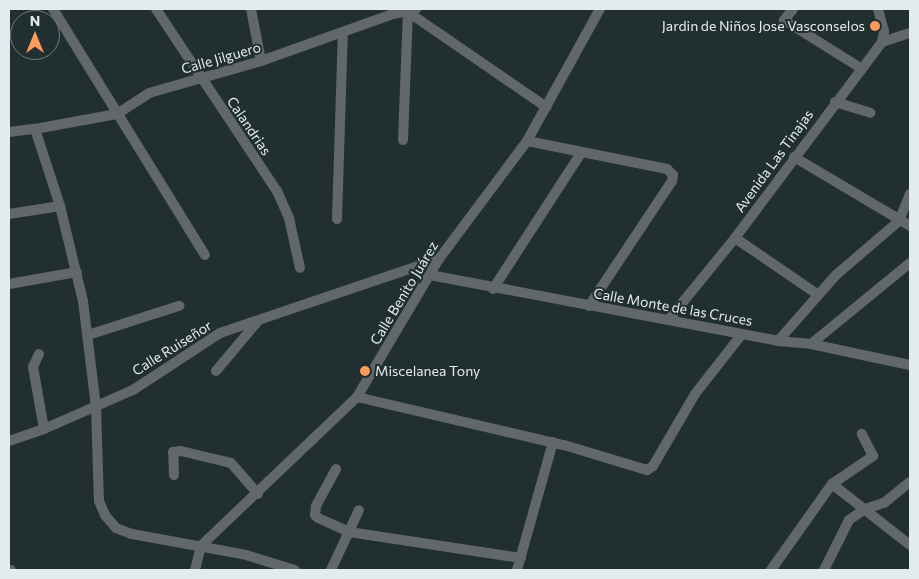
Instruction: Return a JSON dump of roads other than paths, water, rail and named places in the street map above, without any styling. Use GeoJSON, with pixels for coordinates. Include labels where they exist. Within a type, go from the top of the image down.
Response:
{"type":"FeatureCollection","features":[{"type":"Feature","properties":{"kind":"street"},"geometry":{"type":"LineString","coordinates":[[53,9],[205,255]]}},
{"type":"Feature","properties":{"kind":"street","name":"Calandrias"},"geometry":{"type":"LineString","coordinates":[[156,9],[200,78],[277,191],[289,218],[300,268]]}},
{"type":"Feature","properties":{"kind":"street"},"geometry":{"type":"LineString","coordinates":[[251,9],[261,61]]}},
{"type":"Feature","properties":{"kind":"street","name":"Calle Benito Juárez"},"geometry":{"type":"LineString","coordinates":[[201,546],[258,494],[357,397],[440,259],[527,141],[600,9]]}},
{"type":"Feature","properties":{"kind":"street"},"geometry":{"type":"LineString","coordinates":[[793,9],[784,20],[862,68]]}},
{"type":"Feature","properties":{"kind":"street"},"geometry":{"type":"LineString","coordinates":[[878,9],[884,31],[882,42],[910,33]]}},
{"type":"Feature","properties":{"kind":"street"},"geometry":{"type":"LineString","coordinates":[[412,10],[546,107]]}},
{"type":"Feature","properties":{"kind":"street"},"geometry":{"type":"LineString","coordinates":[[403,140],[412,10]]}},
{"type":"Feature","properties":{"kind":"street","name":"Calle Jilguero"},"geometry":{"type":"LineString","coordinates":[[9,132],[117,114],[149,93],[261,61],[390,15],[412,10]]}},
{"type":"Feature","properties":{"kind":"street"},"geometry":{"type":"LineString","coordinates":[[337,219],[343,33]]}},
{"type":"Feature","properties":{"kind":"street","name":"Avenida Las Tinajas"},"geometry":{"type":"LineString","coordinates":[[669,319],[735,238],[835,102],[882,42]]}},
{"type":"Feature","properties":{"kind":"street"},"geometry":{"type":"LineString","coordinates":[[835,102],[870,113]]}},
{"type":"Feature","properties":{"kind":"street"},"geometry":{"type":"LineString","coordinates":[[35,129],[60,206],[77,272],[88,334],[96,407],[99,502],[105,515],[116,528],[132,534],[246,555],[295,570]]}},
{"type":"Feature","properties":{"kind":"street"},"geometry":{"type":"LineString","coordinates":[[527,141],[667,170],[673,175],[672,181],[589,306]]}},
{"type":"Feature","properties":{"kind":"street"},"geometry":{"type":"LineString","coordinates":[[493,289],[582,153]]}},
{"type":"Feature","properties":{"kind":"street"},"geometry":{"type":"LineString","coordinates":[[794,157],[910,226]]}},
{"type":"Feature","properties":{"kind":"street"},"geometry":{"type":"LineString","coordinates":[[778,341],[817,294],[899,221],[910,194]]}},
{"type":"Feature","properties":{"kind":"street"},"geometry":{"type":"LineString","coordinates":[[9,214],[60,206]]}},
{"type":"Feature","properties":{"kind":"street"},"geometry":{"type":"LineString","coordinates":[[735,238],[817,294]]}},
{"type":"Feature","properties":{"kind":"street","name":"Calle Ruiseñor"},"geometry":{"type":"LineString","coordinates":[[9,441],[44,429],[133,390],[220,333],[440,259]]}},
{"type":"Feature","properties":{"kind":"street"},"geometry":{"type":"LineString","coordinates":[[811,344],[910,263]]}},
{"type":"Feature","properties":{"kind":"street"},"geometry":{"type":"LineString","coordinates":[[9,284],[77,272]]}},
{"type":"Feature","properties":{"kind":"street","name":"Calle Monte de las Cruces"},"geometry":{"type":"LineString","coordinates":[[430,276],[493,289],[669,319],[778,341],[811,344],[910,365]]}},
{"type":"Feature","properties":{"kind":"street"},"geometry":{"type":"LineString","coordinates":[[88,334],[179,306]]}},
{"type":"Feature","properties":{"kind":"street"},"geometry":{"type":"LineString","coordinates":[[216,371],[258,321]]}},
{"type":"Feature","properties":{"kind":"street"},"geometry":{"type":"LineString","coordinates":[[357,397],[553,442],[647,470],[653,466],[695,394],[742,334]]}},
{"type":"Feature","properties":{"kind":"street"},"geometry":{"type":"LineString","coordinates":[[39,354],[33,367],[44,429]]}},
{"type":"Feature","properties":{"kind":"street"},"geometry":{"type":"LineString","coordinates":[[773,566],[832,484],[873,456],[862,434]]}},
{"type":"Feature","properties":{"kind":"street"},"geometry":{"type":"LineString","coordinates":[[517,570],[553,442]]}},
{"type":"Feature","properties":{"kind":"street"},"geometry":{"type":"LineString","coordinates":[[174,475],[174,452],[181,451],[231,463],[258,494]]}},
{"type":"Feature","properties":{"kind":"street"},"geometry":{"type":"LineString","coordinates":[[336,470],[316,506],[315,515],[349,532],[521,558]]}},
{"type":"Feature","properties":{"kind":"street"},"geometry":{"type":"LineString","coordinates":[[824,570],[849,520],[865,509],[884,503],[910,482]]}},
{"type":"Feature","properties":{"kind":"street"},"geometry":{"type":"LineString","coordinates":[[832,484],[910,546]]}},
{"type":"Feature","properties":{"kind":"street"},"geometry":{"type":"LineString","coordinates":[[331,570],[359,510]]}},
{"type":"Feature","properties":{"kind":"street"},"geometry":{"type":"LineString","coordinates":[[195,570],[201,546]]}},
{"type":"Feature","properties":{"kind":"place","name":"Jardin de Niños Jose Vasconselos"},"geometry":{"type":"Point","coordinates":[875,26]}},
{"type":"Feature","properties":{"kind":"place","name":"Miscelanea Tony"},"geometry":{"type":"Point","coordinates":[365,371]}}]}
